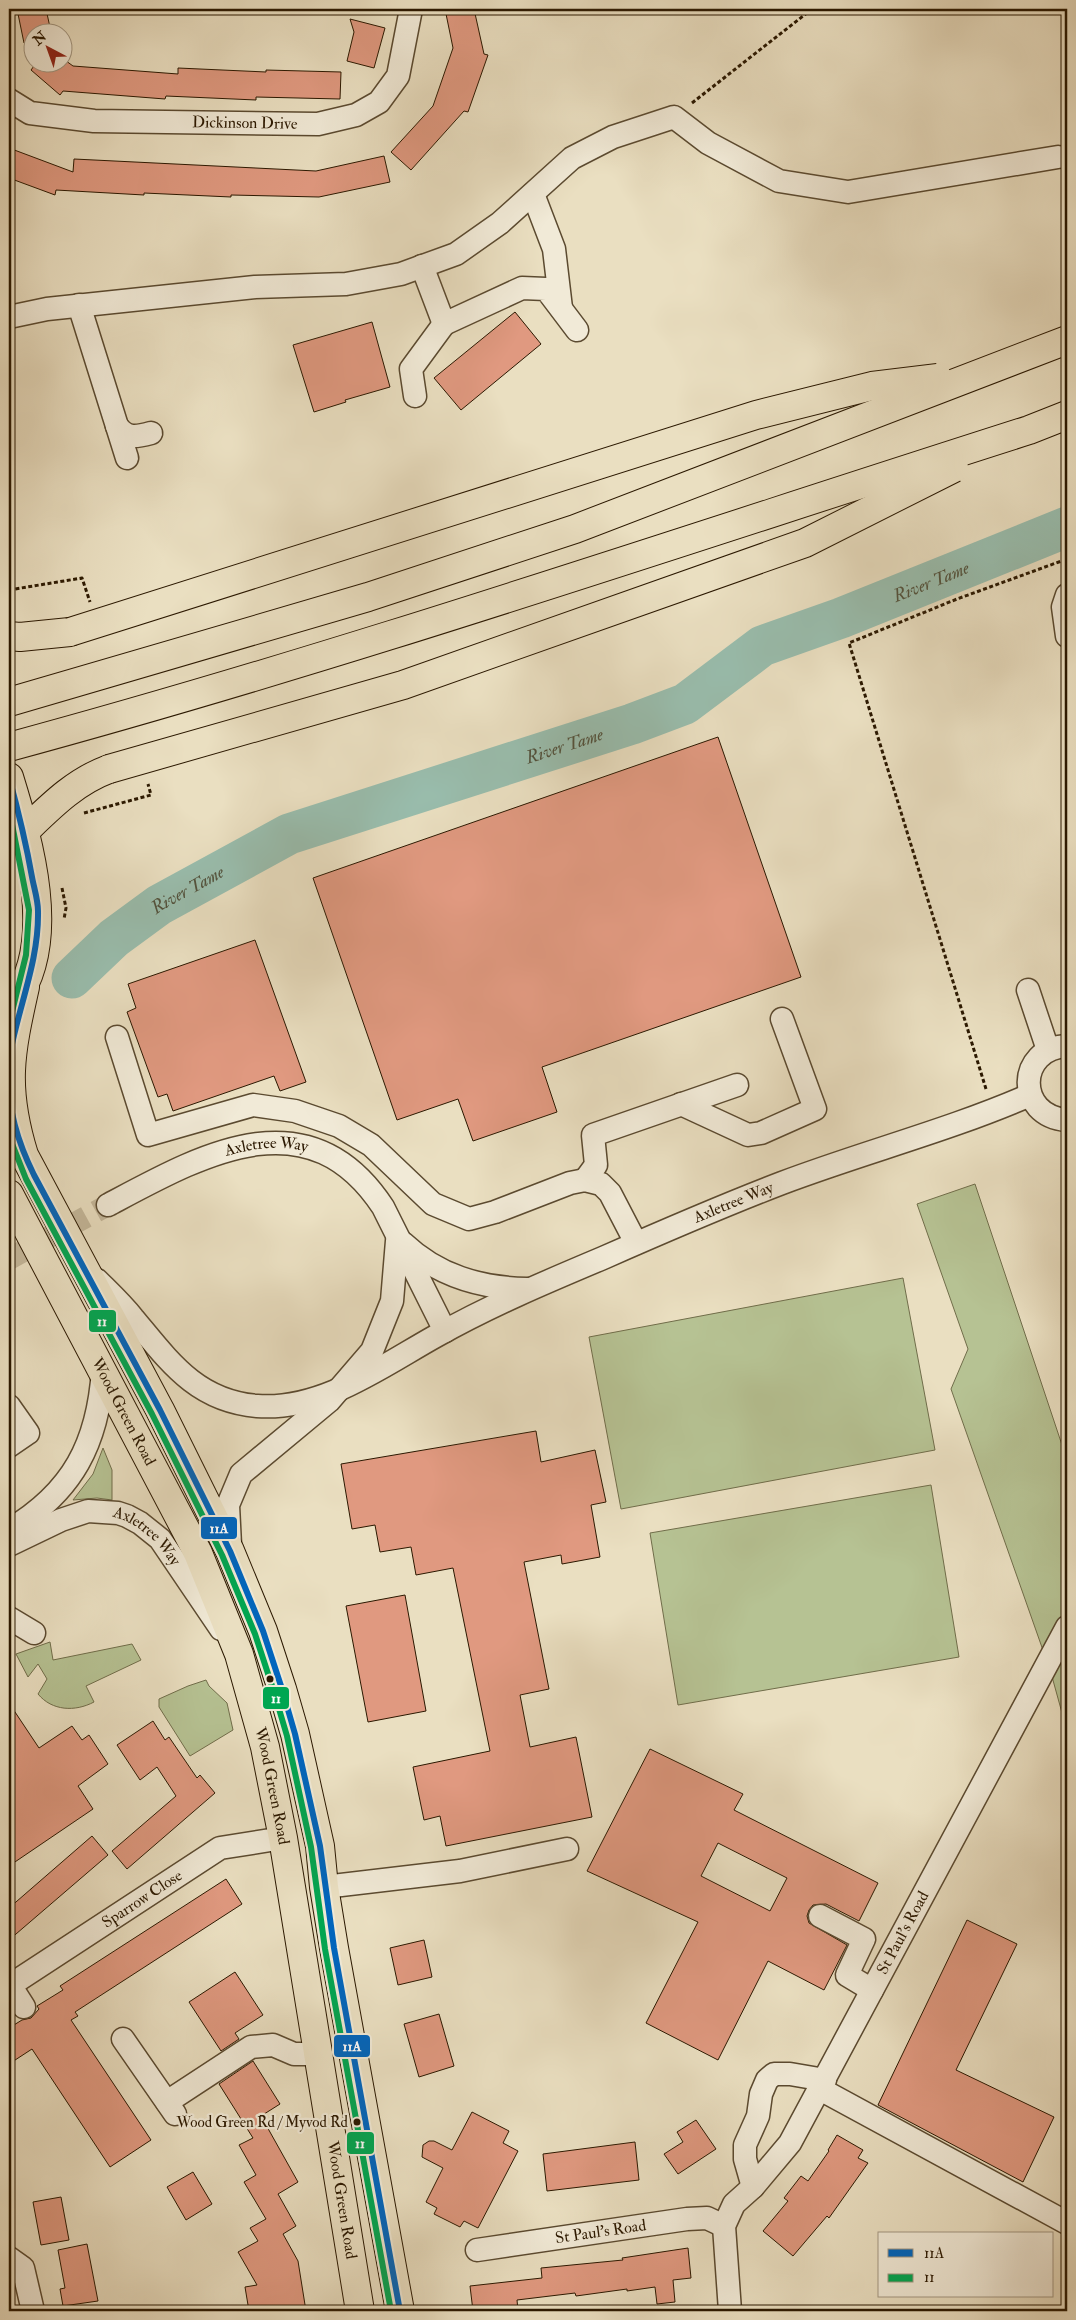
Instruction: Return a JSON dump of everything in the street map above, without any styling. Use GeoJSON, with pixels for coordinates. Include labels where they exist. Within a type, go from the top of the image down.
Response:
{"type":"FeatureCollection","features":[{"type":"Feature","properties":{"kind":"highway"},"geometry":{"type":"LineString","coordinates":[[9,702],[368,597],[575,529],[1067,340]]}},
{"type":"Feature","properties":{"kind":"highway"},"geometry":{"type":"LineString","coordinates":[[9,636],[20,637],[70,632],[756,415],[872,386],[981,373]]}},
{"type":"Feature","properties":{"kind":"highway"},"geometry":{"type":"LineString","coordinates":[[9,747],[150,709],[386,636],[1029,430],[1067,415]]}},
{"type":"Feature","properties":{"kind":"highway"},"geometry":{"type":"LineString","coordinates":[[24,832],[54,802],[88,777],[108,769],[403,685],[805,543],[1029,430]]}},
{"type":"Feature","properties":{"kind":"highway"},"geometry":{"type":"LineString","coordinates":[[9,777],[24,832],[38,910],[35,956],[25,987],[9,1010]]}},
{"type":"Feature","properties":{"kind":"highway","name":"Wood Green Road"},"geometry":{"type":"LineString","coordinates":[[25,987],[11,1051],[9,1084],[15,1127],[24,1155],[160,1410],[230,1551],[263,1631],[295,1734],[320,1846],[324,1887],[400,2311]]}},
{"type":"Feature","properties":{"kind":"highway","name":"Wood Green Road"},"geometry":{"type":"LineString","coordinates":[[9,1194],[198,1553],[239,1654],[265,1747],[283,1838],[358,2308]]}},
{"type":"Feature","properties":{"kind":"street","name":"Dickinson Drive"},"geometry":{"type":"LineString","coordinates":[[9,100],[30,113],[94,121],[318,124],[356,116],[379,102],[398,76],[410,9]]}},
{"type":"Feature","properties":{"kind":"street"},"geometry":{"type":"LineString","coordinates":[[9,317],[79,305],[255,287],[346,284],[401,274],[456,254],[500,223],[572,158],[613,137],[674,117],[708,143],[779,181],[848,192],[1058,157]]}},
{"type":"Feature","properties":{"kind":"street"},"geometry":{"type":"LineString","coordinates":[[534,194],[554,249],[561,308]]}},
{"type":"Feature","properties":{"kind":"street"},"geometry":{"type":"LineString","coordinates":[[422,266],[444,324]]}},
{"type":"Feature","properties":{"kind":"street"},"geometry":{"type":"LineString","coordinates":[[415,396],[411,369],[444,324],[522,288],[546,289],[577,330]]}},
{"type":"Feature","properties":{"kind":"street"},"geometry":{"type":"LineString","coordinates":[[79,305],[127,458]]}},
{"type":"Feature","properties":{"kind":"street"},"geometry":{"type":"LineString","coordinates":[[117,426],[124,434],[133,437],[151,433]]}},
{"type":"Feature","properties":{"kind":"street"},"geometry":{"type":"LineString","coordinates":[[1067,596],[1063,607],[1067,636]]}},
{"type":"Feature","properties":{"kind":"street"},"geometry":{"type":"LineString","coordinates":[[1028,990],[1058,1048],[1038,1058],[1031,1069],[1028,1082],[1030,1095],[1036,1106],[1045,1114],[1067,1120]]}},
{"type":"Feature","properties":{"kind":"street"},"geometry":{"type":"LineString","coordinates":[[681,1104],[748,1135],[761,1133],[814,1109],[782,1019]]}},
{"type":"Feature","properties":{"kind":"street"},"geometry":{"type":"LineString","coordinates":[[117,1038],[148,1135],[253,1105],[294,1110],[339,1126],[371,1145],[434,1204],[469,1219],[495,1212],[570,1183],[585,1180],[602,1184],[610,1193],[636,1243]]}},
{"type":"Feature","properties":{"kind":"street"},"geometry":{"type":"LineString","coordinates":[[585,1180],[596,1165],[592,1135],[737,1085]]}},
{"type":"Feature","properties":{"kind":"street","name":"Axletree Way"},"geometry":{"type":"LineString","coordinates":[[79,1261],[132,1316],[175,1368],[200,1388],[229,1401],[275,1406],[314,1398],[343,1387],[445,1331],[532,1289],[636,1243],[782,1183],[993,1111],[1030,1095]]}},
{"type":"Feature","properties":{"kind":"street","name":"Axletree Way"},"geometry":{"type":"LineString","coordinates":[[108,1205],[167,1173],[235,1147],[264,1142],[288,1144],[327,1156],[350,1170],[372,1192],[445,1331]]}},
{"type":"Feature","properties":{"kind":"street"},"geometry":{"type":"LineString","coordinates":[[397,1238],[412,1252],[452,1276],[497,1288],[532,1289]]}},
{"type":"Feature","properties":{"kind":"street","name":"Axletree Way"},"geometry":{"type":"LineString","coordinates":[[230,1551],[228,1506],[241,1474],[343,1387],[372,1351],[384,1326],[392,1301],[397,1238]]}},
{"type":"Feature","properties":{"kind":"street","name":"Axletree Way"},"geometry":{"type":"LineString","coordinates":[[9,1542],[46,1505],[72,1475],[86,1450],[97,1418],[103,1370]]}},
{"type":"Feature","properties":{"kind":"street"},"geometry":{"type":"LineString","coordinates":[[9,1406],[28,1433],[9,1446]]}},
{"type":"Feature","properties":{"kind":"street","name":"Axletree Way"},"geometry":{"type":"LineString","coordinates":[[9,1542],[88,1511],[118,1513],[127,1516],[140,1523],[160,1539],[239,1654]]}},
{"type":"Feature","properties":{"kind":"street"},"geometry":{"type":"LineString","coordinates":[[9,1618],[34,1633]]}},
{"type":"Feature","properties":{"kind":"street","name":"St Paul's Road"},"geometry":{"type":"LineString","coordinates":[[730,2311],[724,2226],[734,2204],[753,2187],[790,2143],[1067,1627]]}},
{"type":"Feature","properties":{"kind":"street","name":"Sparrow Close"},"geometry":{"type":"LineString","coordinates":[[24,2007],[10,1986],[220,1848],[283,1838]]}},
{"type":"Feature","properties":{"kind":"street"},"geometry":{"type":"LineString","coordinates":[[324,1887],[460,1871],[567,1849]]}},
{"type":"Feature","properties":{"kind":"street"},"geometry":{"type":"LineString","coordinates":[[820,1916],[864,1939],[847,1975],[872,1990]]}},
{"type":"Feature","properties":{"kind":"street"},"geometry":{"type":"LineString","coordinates":[[123,2039],[171,2109],[251,2047],[273,2045],[294,2054],[317,2054]]}},
{"type":"Feature","properties":{"kind":"street"},"geometry":{"type":"LineString","coordinates":[[753,2187],[745,2159],[745,2145],[758,2116],[761,2094],[767,2080],[774,2074],[790,2074],[822,2085],[1067,2223]]}},
{"type":"Feature","properties":{"kind":"street","name":"St Paul's Road"},"geometry":{"type":"LineString","coordinates":[[477,2250],[687,2219],[707,2218],[724,2226]]}},
{"type":"Feature","properties":{"kind":"street"},"geometry":{"type":"LineString","coordinates":[[9,2258],[23,2268],[33,2311]]}},
{"type":"Feature","properties":{"kind":"path"},"geometry":{"type":"LineString","coordinates":[[674,117],[812,9]]}},
{"type":"Feature","properties":{"kind":"path"},"geometry":{"type":"LineString","coordinates":[[993,1111],[850,643],[957,599],[1067,559]]}},
{"type":"Feature","properties":{"kind":"path"},"geometry":{"type":"LineString","coordinates":[[9,590],[82,578]]}},
{"type":"Feature","properties":{"kind":"path"},"geometry":{"type":"LineString","coordinates":[[80,814],[151,795]]}},
{"type":"Feature","properties":{"kind":"green space"},"geometry":{"type":"Polygon","coordinates":[[[975,1184],[1067,1460],[1067,1731],[1051,1673],[951,1389],[968,1349],[917,1204],[975,1184]]]}},
{"type":"Feature","properties":{"kind":"green space"},"geometry":{"type":"Polygon","coordinates":[[[903,1278],[935,1450],[621,1509],[589,1337],[903,1278]]]}},
{"type":"Feature","properties":{"kind":"green space"},"geometry":{"type":"Polygon","coordinates":[[[103,1448],[112,1470],[112,1500],[97,1498],[73,1500],[93,1474],[103,1448]]]}},
{"type":"Feature","properties":{"kind":"green space"},"geometry":{"type":"Polygon","coordinates":[[[931,1485],[959,1657],[678,1705],[650,1533],[931,1485]]]}},
{"type":"Feature","properties":{"kind":"green space"},"geometry":{"type":"Polygon","coordinates":[[[50,1642],[53,1660],[132,1644],[141,1660],[86,1686],[94,1702],[72,1708],[57,1707],[44,1700],[38,1694],[47,1679],[38,1664],[28,1677],[16,1654],[50,1642]]]}},
{"type":"Feature","properties":{"kind":"green space"},"geometry":{"type":"Polygon","coordinates":[[[206,1680],[209,1686],[227,1703],[233,1730],[190,1756],[159,1707],[159,1699],[206,1680]]]}},
{"type":"Feature","properties":{"kind":"building"},"geometry":{"type":"Polygon","coordinates":[[[17,9],[46,9],[49,22],[22,22],[22,33],[17,9]]]}},
{"type":"Feature","properties":{"kind":"building"},"geometry":{"type":"Polygon","coordinates":[[[445,9],[474,9],[484,54],[488,55],[468,112],[464,111],[411,170],[391,152],[433,106],[453,48],[445,9]]]}},
{"type":"Feature","properties":{"kind":"building"},"geometry":{"type":"Polygon","coordinates":[[[350,19],[385,28],[374,68],[347,61],[354,32],[350,19]]]}},
{"type":"Feature","properties":{"kind":"building"},"geometry":{"type":"Polygon","coordinates":[[[72,65],[178,74],[178,68],[266,72],[266,70],[341,72],[340,99],[256,97],[256,100],[166,96],[165,99],[63,91],[60,95],[33,72],[72,72],[72,65]]]}},
{"type":"Feature","properties":{"kind":"building"},"geometry":{"type":"Polygon","coordinates":[[[9,148],[73,172],[74,159],[316,171],[384,156],[390,182],[319,197],[231,195],[231,197],[144,193],[144,195],[56,190],[55,195],[9,178],[9,148]]]}},
{"type":"Feature","properties":{"kind":"building"},"geometry":{"type":"Polygon","coordinates":[[[515,312],[541,344],[461,410],[434,378],[515,312]]]}},
{"type":"Feature","properties":{"kind":"building"},"geometry":{"type":"Polygon","coordinates":[[[372,322],[390,387],[345,400],[346,402],[314,412],[293,345],[372,322]]]}},
{"type":"Feature","properties":{"kind":"building"},"geometry":{"type":"Polygon","coordinates":[[[718,737],[801,977],[542,1067],[557,1112],[473,1141],[458,1099],[397,1120],[313,878],[718,737]]]}},
{"type":"Feature","properties":{"kind":"building"},"geometry":{"type":"Polygon","coordinates":[[[255,940],[306,1082],[280,1091],[274,1076],[173,1111],[167,1094],[158,1097],[127,1012],[136,1008],[128,984],[255,940]]]}},
{"type":"Feature","properties":{"kind":"building"},"geometry":{"type":"Polygon","coordinates":[[[536,1431],[541,1462],[595,1450],[606,1502],[591,1505],[600,1557],[562,1564],[561,1555],[524,1562],[549,1689],[520,1695],[530,1747],[576,1737],[592,1817],[446,1846],[440,1816],[424,1820],[413,1767],[490,1751],[453,1568],[416,1575],[411,1547],[380,1552],[375,1525],[352,1529],[341,1464],[536,1431]]]}},
{"type":"Feature","properties":{"kind":"building"},"geometry":{"type":"Polygon","coordinates":[[[405,1595],[426,1711],[368,1722],[346,1606],[405,1595]]]}},
{"type":"Feature","properties":{"kind":"building"},"geometry":{"type":"Polygon","coordinates":[[[9,1703],[39,1748],[72,1726],[82,1740],[89,1735],[108,1764],[78,1786],[93,1809],[9,1866],[9,1703]]]}},
{"type":"Feature","properties":{"kind":"building"},"geometry":{"type":"Polygon","coordinates":[[[153,1721],[165,1740],[169,1737],[197,1778],[200,1775],[215,1793],[127,1869],[112,1851],[176,1796],[157,1767],[140,1780],[117,1745],[153,1721]]]}},
{"type":"Feature","properties":{"kind":"building"},"geometry":{"type":"Polygon","coordinates":[[[650,1749],[743,1794],[734,1810],[878,1883],[859,1921],[826,1904],[813,1905],[807,1916],[809,1923],[847,1945],[824,1990],[768,1961],[718,2060],[646,2023],[698,1922],[587,1871],[650,1749]],[[718,1843],[701,1876],[770,1911],[787,1878],[718,1843]]]}},
{"type":"Feature","properties":{"kind":"building"},"geometry":{"type":"Polygon","coordinates":[[[92,1836],[108,1855],[9,1940],[9,1908],[92,1836]]]}},
{"type":"Feature","properties":{"kind":"building"},"geometry":{"type":"Polygon","coordinates":[[[226,1879],[242,1904],[75,2012],[78,2016],[71,2020],[151,2140],[110,2167],[32,2049],[9,2064],[9,2028],[22,2020],[31,2018],[39,2009],[37,2006],[63,1990],[60,1986],[226,1879]]]}},
{"type":"Feature","properties":{"kind":"building"},"geometry":{"type":"Polygon","coordinates":[[[967,1920],[1017,1944],[956,2070],[1054,2117],[1023,2182],[878,2105],[967,1920]]]}},
{"type":"Feature","properties":{"kind":"building"},"geometry":{"type":"Polygon","coordinates":[[[424,1940],[432,1977],[398,1985],[390,1948],[424,1940]]]}},
{"type":"Feature","properties":{"kind":"building"},"geometry":{"type":"Polygon","coordinates":[[[235,1972],[263,2015],[235,2033],[239,2039],[221,2051],[189,2002],[235,1972]]]}},
{"type":"Feature","properties":{"kind":"building"},"geometry":{"type":"Polygon","coordinates":[[[439,2014],[454,2066],[419,2077],[404,2024],[439,2014]]]}},
{"type":"Feature","properties":{"kind":"building"},"geometry":{"type":"Polygon","coordinates":[[[253,2061],[280,2104],[261,2116],[298,2182],[278,2194],[296,2226],[283,2234],[298,2261],[306,2311],[249,2311],[245,2287],[257,2285],[238,2252],[258,2241],[250,2228],[266,2219],[244,2182],[256,2175],[239,2145],[253,2138],[219,2084],[253,2061]]]}},
{"type":"Feature","properties":{"kind":"building"},"geometry":{"type":"Polygon","coordinates":[[[472,2112],[509,2131],[503,2143],[518,2151],[478,2228],[464,2221],[460,2227],[434,2214],[437,2208],[426,2202],[443,2168],[422,2157],[423,2145],[429,2141],[434,2141],[452,2150],[472,2112]]]}},
{"type":"Feature","properties":{"kind":"building"},"geometry":{"type":"Polygon","coordinates":[[[696,2120],[716,2149],[678,2174],[664,2154],[683,2142],[677,2132],[696,2120]]]}},
{"type":"Feature","properties":{"kind":"building"},"geometry":{"type":"Polygon","coordinates":[[[837,2135],[863,2150],[858,2158],[868,2163],[829,2218],[827,2216],[793,2256],[763,2231],[788,2201],[784,2198],[801,2176],[808,2181],[829,2151],[837,2135]]]}},
{"type":"Feature","properties":{"kind":"building"},"geometry":{"type":"Polygon","coordinates":[[[635,2142],[639,2180],[547,2191],[543,2154],[635,2142]]]}},
{"type":"Feature","properties":{"kind":"building"},"geometry":{"type":"Polygon","coordinates":[[[193,2172],[212,2204],[186,2220],[167,2187],[193,2172]]]}},
{"type":"Feature","properties":{"kind":"building"},"geometry":{"type":"Polygon","coordinates":[[[61,2197],[69,2240],[41,2245],[33,2202],[61,2197]]]}},
{"type":"Feature","properties":{"kind":"building"},"geometry":{"type":"Polygon","coordinates":[[[87,2244],[98,2301],[63,2306],[60,2289],[65,2288],[58,2250],[87,2244]]]}},
{"type":"Feature","properties":{"kind":"building"},"geometry":{"type":"Polygon","coordinates":[[[688,2248],[691,2278],[673,2280],[675,2302],[657,2304],[655,2287],[576,2296],[575,2293],[517,2300],[518,2311],[473,2311],[470,2286],[542,2278],[541,2268],[623,2260],[622,2258],[688,2248]]]}},
{"type":"Feature","properties":{"kind":"waterway","name":"River Tame"},"geometry":{"type":"LineString","coordinates":[[72,978],[114,938],[159,905],[289,834],[632,724],[685,704],[762,646],[841,618],[1067,527]]}},
{"type":"Feature","properties":{"kind":"tunnel"},"geometry":{"type":"LineString","coordinates":[[9,1259],[108,1205]]}},
{"type":"Feature","properties":{"kind":"transit line","name":"11A"},"geometry":{"type":"LineString","coordinates":[[9,777],[19,814],[37,898],[38,911],[32,964],[11,1049],[9,1065],[10,1098],[16,1130],[34,1175],[160,1410],[230,1551],[263,1631],[282,1689],[295,1734],[320,1846],[334,1948],[400,2311]]}},
{"type":"Feature","properties":{"kind":"transit line","name":"11"},"geometry":{"type":"LineString","coordinates":[[9,809],[29,910],[26,955],[9,1024]]}},
{"type":"Feature","properties":{"kind":"transit line","name":"11"},"geometry":{"type":"LineString","coordinates":[[9,1136],[26,1179],[152,1414],[222,1555],[255,1634],[274,1692],[287,1736],[311,1847],[325,1949],[391,2311]]}},
{"type":"Feature","properties":{"kind":"place","name":"Wood Green Rd / Myvod Rd"},"geometry":{"type":"Point","coordinates":[357,2122]}}]}
